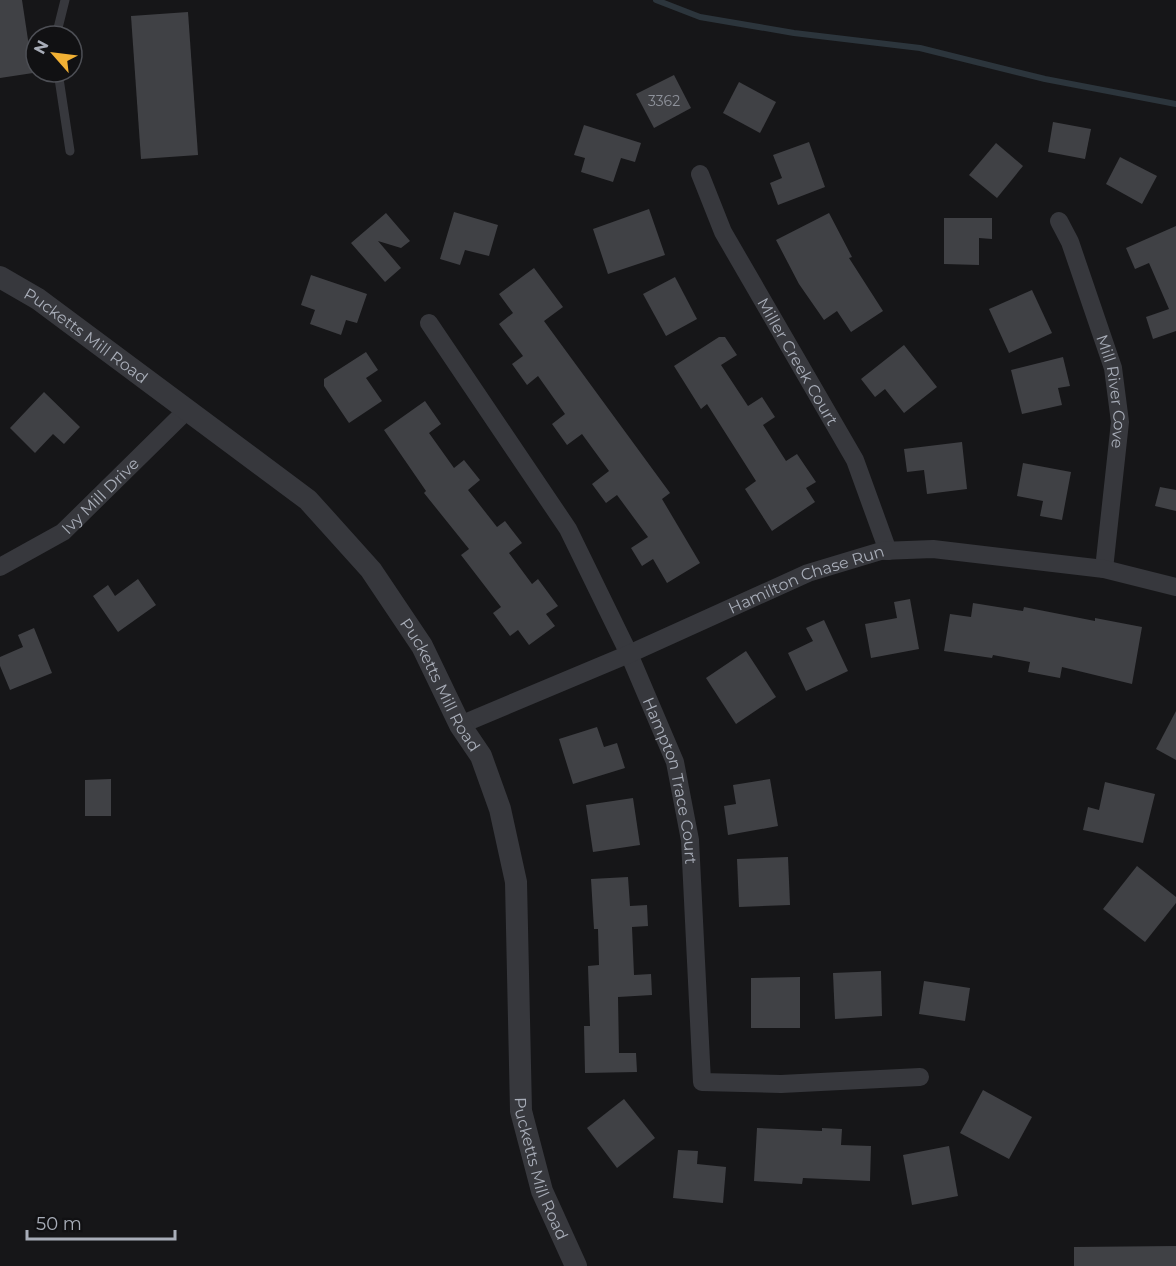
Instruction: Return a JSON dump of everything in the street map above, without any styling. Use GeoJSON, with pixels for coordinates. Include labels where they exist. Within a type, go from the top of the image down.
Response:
{"type":"FeatureCollection","features":[{"type":"Feature","properties":{"kind":"street","name":"Miller Creek Court"},"geometry":{"type":"LineString","coordinates":[[700,174],[723,232],[855,460],[888,551]]}},
{"type":"Feature","properties":{"kind":"street","name":"Mill River Cove"},"geometry":{"type":"LineString","coordinates":[[1059,220],[1070,242],[1113,368],[1120,422],[1104,569]]}},
{"type":"Feature","properties":{"kind":"street","name":"Pucketts Mill Road"},"geometry":{"type":"LineString","coordinates":[[0,277],[38,299],[308,500],[370,570],[422,646],[460,724],[481,756],[500,809],[516,882],[521,1111],[542,1191],[576,1266]]}},
{"type":"Feature","properties":{"kind":"street","name":"Hampton Trace Court"},"geometry":{"type":"LineString","coordinates":[[429,323],[568,529],[629,654],[675,762],[690,840],[702,1082],[781,1084],[920,1077]]}},
{"type":"Feature","properties":{"kind":"street","name":"Ivy Mill Drive"},"geometry":{"type":"LineString","coordinates":[[0,567],[63,532],[188,409]]}},
{"type":"Feature","properties":{"kind":"street","name":"Hamilton Chase Run"},"geometry":{"type":"LineString","coordinates":[[460,724],[629,654],[808,573],[888,551],[933,549],[1104,569],[1176,586]]}},
{"type":"Feature","properties":{"kind":"lane"},"geometry":{"type":"LineString","coordinates":[[59,24],[65,0]]}},
{"type":"Feature","properties":{"kind":"lane"},"geometry":{"type":"LineString","coordinates":[[60,84],[70,151]]}},
{"type":"Feature","properties":{"kind":"building"},"geometry":{"type":"Polygon","coordinates":[[[0,0],[22,0],[26,24],[24,74],[0,78],[0,0]]]}},
{"type":"Feature","properties":{"kind":"building"},"geometry":{"type":"Polygon","coordinates":[[[188,12],[198,155],[141,159],[131,16],[188,12]]]}},
{"type":"Feature","properties":{"kind":"building"},"geometry":{"type":"Polygon","coordinates":[[[674,75],[691,108],[654,128],[636,94],[674,75]]]}},
{"type":"Feature","properties":{"kind":"building"},"geometry":{"type":"Polygon","coordinates":[[[739,82],[776,102],[760,133],[723,113],[739,82]]]}},
{"type":"Feature","properties":{"kind":"building"},"geometry":{"type":"Polygon","coordinates":[[[1053,122],[1091,129],[1085,159],[1048,152],[1053,122]]]}},
{"type":"Feature","properties":{"kind":"building"},"geometry":{"type":"Polygon","coordinates":[[[584,125],[641,143],[635,162],[621,158],[613,182],[581,172],[585,158],[574,155],[584,125]]]}},
{"type":"Feature","properties":{"kind":"building"},"geometry":{"type":"Polygon","coordinates":[[[809,142],[825,187],[778,205],[770,183],[782,178],[773,155],[809,142]]]}},
{"type":"Feature","properties":{"kind":"building"},"geometry":{"type":"Polygon","coordinates":[[[996,143],[1023,166],[997,198],[969,175],[996,143]]]}},
{"type":"Feature","properties":{"kind":"building"},"geometry":{"type":"Polygon","coordinates":[[[1120,157],[1157,176],[1142,204],[1106,184],[1120,157]]]}},
{"type":"Feature","properties":{"kind":"building"},"geometry":{"type":"Polygon","coordinates":[[[649,209],[665,255],[608,274],[593,229],[649,209]]]}},
{"type":"Feature","properties":{"kind":"building"},"geometry":{"type":"Polygon","coordinates":[[[454,212],[498,225],[489,256],[465,250],[460,265],[440,259],[454,212]]]}},
{"type":"Feature","properties":{"kind":"building"},"geometry":{"type":"Polygon","coordinates":[[[386,213],[410,241],[401,248],[378,241],[401,268],[385,282],[351,243],[386,213]]]}},
{"type":"Feature","properties":{"kind":"building"},"geometry":{"type":"Polygon","coordinates":[[[829,213],[852,257],[849,258],[883,311],[851,332],[837,311],[824,320],[799,284],[776,240],[829,213]]]}},
{"type":"Feature","properties":{"kind":"building"},"geometry":{"type":"Polygon","coordinates":[[[944,218],[992,218],[992,239],[979,238],[979,265],[944,264],[944,218]]]}},
{"type":"Feature","properties":{"kind":"building"},"geometry":{"type":"Polygon","coordinates":[[[1176,226],[1176,331],[1153,339],[1146,317],[1169,309],[1149,263],[1135,269],[1126,248],[1176,226]]]}},
{"type":"Feature","properties":{"kind":"building"},"geometry":{"type":"Polygon","coordinates":[[[534,268],[563,307],[544,321],[670,493],[662,499],[700,563],[667,583],[653,559],[642,566],[631,548],[648,537],[617,495],[606,503],[592,484],[609,471],[582,434],[567,445],[552,424],[565,414],[538,376],[527,385],[512,364],[523,356],[499,324],[513,313],[499,294],[534,268]]]}},
{"type":"Feature","properties":{"kind":"building"},"geometry":{"type":"Polygon","coordinates":[[[311,275],[367,294],[357,323],[346,320],[341,335],[310,324],[315,310],[301,305],[311,275]]]}},
{"type":"Feature","properties":{"kind":"building"},"geometry":{"type":"Polygon","coordinates":[[[675,277],[697,319],[666,336],[643,294],[675,277]]]}},
{"type":"Feature","properties":{"kind":"building"},"geometry":{"type":"Polygon","coordinates":[[[1032,290],[1052,333],[1009,353],[989,309],[1032,290]]]}},
{"type":"Feature","properties":{"kind":"building"},"geometry":{"type":"Polygon","coordinates":[[[719,337],[725,337],[737,355],[721,365],[748,406],[762,397],[775,417],[763,425],[786,461],[797,454],[816,482],[806,488],[815,502],[772,531],[745,489],[756,481],[707,404],[701,409],[674,366],[719,337]]]}},
{"type":"Feature","properties":{"kind":"building"},"geometry":{"type":"Polygon","coordinates":[[[904,345],[937,387],[904,413],[885,389],[875,397],[861,379],[904,345]]]}},
{"type":"Feature","properties":{"kind":"building"},"geometry":{"type":"Polygon","coordinates":[[[366,352],[378,370],[366,378],[382,401],[349,423],[324,386],[324,379],[366,352]]]}},
{"type":"Feature","properties":{"kind":"building"},"geometry":{"type":"Polygon","coordinates":[[[1063,357],[1070,386],[1058,388],[1062,405],[1022,414],[1011,370],[1063,357]]]}},
{"type":"Feature","properties":{"kind":"building"},"geometry":{"type":"Polygon","coordinates":[[[44,392],[80,427],[64,444],[53,434],[35,453],[10,428],[44,392]]]}},
{"type":"Feature","properties":{"kind":"building"},"geometry":{"type":"Polygon","coordinates":[[[425,401],[441,424],[429,433],[454,468],[464,460],[480,480],[468,490],[497,527],[505,521],[522,543],[509,553],[532,584],[538,579],[558,606],[546,614],[555,626],[529,645],[518,630],[510,636],[493,613],[501,607],[461,555],[469,549],[424,493],[426,491],[384,430],[425,401]]]}},
{"type":"Feature","properties":{"kind":"building"},"geometry":{"type":"Polygon","coordinates":[[[962,442],[967,489],[927,494],[924,470],[907,472],[904,449],[962,442]]]}},
{"type":"Feature","properties":{"kind":"building"},"geometry":{"type":"Polygon","coordinates":[[[1023,463],[1071,472],[1062,520],[1040,516],[1043,501],[1017,496],[1023,463]]]}},
{"type":"Feature","properties":{"kind":"building"},"geometry":{"type":"Polygon","coordinates":[[[1160,487],[1176,490],[1176,511],[1155,506],[1160,487]]]}},
{"type":"Feature","properties":{"kind":"building"},"geometry":{"type":"Polygon","coordinates":[[[138,579],[156,605],[118,632],[93,596],[108,585],[115,596],[138,579]]]}},
{"type":"Feature","properties":{"kind":"building"},"geometry":{"type":"Polygon","coordinates":[[[910,599],[919,649],[871,658],[865,624],[897,618],[894,602],[910,599]]]}},
{"type":"Feature","properties":{"kind":"building"},"geometry":{"type":"Polygon","coordinates":[[[973,603],[1023,611],[1024,607],[1095,621],[1095,618],[1142,627],[1132,684],[1062,667],[1060,678],[1028,672],[1030,662],[993,655],[992,658],[944,651],[950,614],[971,617],[973,603]]]}},
{"type":"Feature","properties":{"kind":"building"},"geometry":{"type":"Polygon","coordinates":[[[824,620],[848,671],[806,691],[788,653],[813,641],[806,628],[824,620]]]}},
{"type":"Feature","properties":{"kind":"building"},"geometry":{"type":"Polygon","coordinates":[[[34,628],[52,673],[10,690],[0,666],[0,657],[23,647],[18,635],[34,628]]]}},
{"type":"Feature","properties":{"kind":"building"},"geometry":{"type":"Polygon","coordinates":[[[746,651],[776,697],[736,724],[706,678],[746,651]]]}},
{"type":"Feature","properties":{"kind":"building"},"geometry":{"type":"Polygon","coordinates":[[[1176,711],[1176,760],[1156,749],[1176,711]]]}},
{"type":"Feature","properties":{"kind":"building"},"geometry":{"type":"Polygon","coordinates":[[[597,727],[604,747],[617,743],[625,768],[573,784],[559,739],[597,727]]]}},
{"type":"Feature","properties":{"kind":"building"},"geometry":{"type":"Polygon","coordinates":[[[111,779],[111,816],[85,816],[85,780],[111,779]]]}},
{"type":"Feature","properties":{"kind":"building"},"geometry":{"type":"Polygon","coordinates":[[[770,779],[778,826],[728,835],[724,806],[736,804],[733,785],[770,779]]]}},
{"type":"Feature","properties":{"kind":"building"},"geometry":{"type":"Polygon","coordinates":[[[1105,782],[1155,794],[1143,843],[1083,830],[1088,807],[1099,810],[1105,782]]]}},
{"type":"Feature","properties":{"kind":"building"},"geometry":{"type":"Polygon","coordinates":[[[633,798],[640,845],[593,852],[586,805],[633,798]]]}},
{"type":"Feature","properties":{"kind":"building"},"geometry":{"type":"Polygon","coordinates":[[[788,857],[790,905],[739,907],[737,859],[788,857]]]}},
{"type":"Feature","properties":{"kind":"building"},"geometry":{"type":"Polygon","coordinates":[[[1137,866],[1176,897],[1176,903],[1145,942],[1103,909],[1137,866]]]}},
{"type":"Feature","properties":{"kind":"building"},"geometry":{"type":"Polygon","coordinates":[[[628,877],[630,906],[647,905],[648,926],[632,927],[634,975],[651,974],[652,995],[618,997],[619,1053],[636,1053],[637,1072],[585,1073],[584,1026],[590,1026],[588,966],[599,965],[598,929],[594,929],[591,879],[628,877]]]}},
{"type":"Feature","properties":{"kind":"building"},"geometry":{"type":"Polygon","coordinates":[[[881,971],[882,1016],[835,1019],[833,973],[881,971]]]}},
{"type":"Feature","properties":{"kind":"building"},"geometry":{"type":"Polygon","coordinates":[[[800,977],[800,1028],[751,1028],[751,978],[800,977]]]}},
{"type":"Feature","properties":{"kind":"building"},"geometry":{"type":"Polygon","coordinates":[[[924,981],[970,988],[965,1021],[919,1014],[924,981]]]}},
{"type":"Feature","properties":{"kind":"building"},"geometry":{"type":"Polygon","coordinates":[[[983,1090],[1032,1117],[1009,1159],[960,1133],[983,1090]]]}},
{"type":"Feature","properties":{"kind":"building"},"geometry":{"type":"Polygon","coordinates":[[[624,1099],[655,1138],[617,1168],[587,1128],[624,1099]]]}},
{"type":"Feature","properties":{"kind":"building"},"geometry":{"type":"Polygon","coordinates":[[[757,1128],[822,1131],[822,1128],[842,1129],[841,1145],[871,1146],[870,1181],[803,1178],[802,1184],[754,1181],[757,1128]]]}},
{"type":"Feature","properties":{"kind":"building"},"geometry":{"type":"Polygon","coordinates":[[[949,1146],[958,1196],[912,1205],[903,1155],[949,1146]]]}},
{"type":"Feature","properties":{"kind":"building"},"geometry":{"type":"Polygon","coordinates":[[[678,1150],[698,1151],[697,1164],[726,1167],[723,1203],[673,1198],[678,1150]]]}},
{"type":"Feature","properties":{"kind":"building"},"geometry":{"type":"Polygon","coordinates":[[[1176,1246],[1176,1266],[1074,1266],[1074,1247],[1176,1246]]]}},
{"type":"Feature","properties":{"kind":"waterway"},"geometry":{"type":"LineString","coordinates":[[656,0],[700,17],[794,33],[920,48],[1045,79],[1176,104]]}}]}
